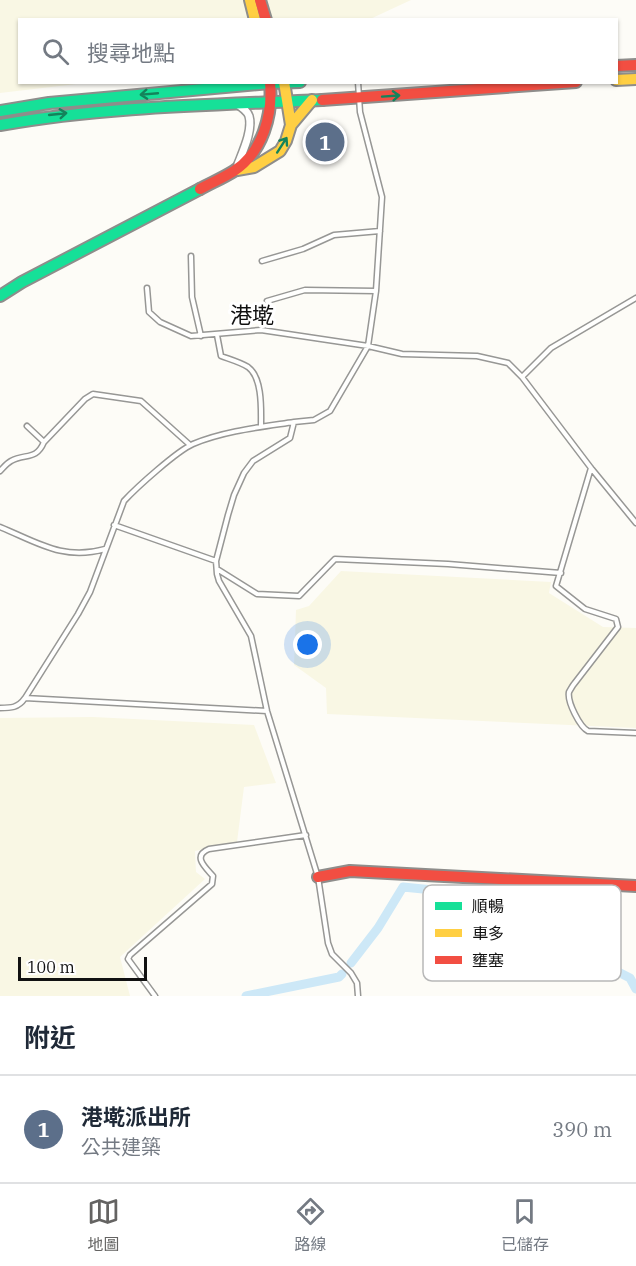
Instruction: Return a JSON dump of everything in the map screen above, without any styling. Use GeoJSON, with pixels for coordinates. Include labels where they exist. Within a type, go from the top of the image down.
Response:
{"type":"FeatureCollection","features":[{"type":"Feature","properties":{"kind":"main road"},"geometry":{"type":"LineString","coordinates":[[250,0],[254,18]]}},
{"type":"Feature","properties":{"kind":"main road"},"geometry":{"type":"LineString","coordinates":[[260,0],[265,18]]}},
{"type":"Feature","properties":{"kind":"main road"},"geometry":{"type":"LineString","coordinates":[[618,66],[636,65]]}},
{"type":"Feature","properties":{"kind":"main road"},"geometry":{"type":"LineString","coordinates":[[618,80],[636,79]]}},
{"type":"Feature","properties":{"kind":"main road"},"geometry":{"type":"LineString","coordinates":[[0,111],[49,102],[239,84]]}},
{"type":"Feature","properties":{"kind":"main road"},"geometry":{"type":"LineString","coordinates":[[236,170],[260,143],[266,128],[272,101],[270,84]]}},
{"type":"Feature","properties":{"kind":"main road"},"geometry":{"type":"LineString","coordinates":[[284,84],[291,125]]}},
{"type":"Feature","properties":{"kind":"main road"},"geometry":{"type":"LineString","coordinates":[[0,125],[51,115],[235,102],[359,98],[542,84]]}},
{"type":"Feature","properties":{"kind":"main road"},"geometry":{"type":"LineString","coordinates":[[0,296],[22,282],[236,170],[254,167],[280,151],[291,125],[312,100]]}},
{"type":"Feature","properties":{"kind":"main road"},"geometry":{"type":"LineString","coordinates":[[318,877],[351,872],[616,885]]}},
{"type":"Feature","properties":{"kind":"main road"},"geometry":{"type":"LineString","coordinates":[[621,885],[636,886]]}},
{"type":"Feature","properties":{"kind":"street"},"geometry":{"type":"LineString","coordinates":[[235,102],[245,110],[249,117],[249,129],[236,170]]}},
{"type":"Feature","properties":{"kind":"lane"},"geometry":{"type":"LineString","coordinates":[[0,708],[21,705],[78,615],[90,592],[124,501],[135,490],[190,445],[261,427],[314,420],[330,411],[368,346],[376,291],[382,197],[360,112],[358,84]]}},
{"type":"Feature","properties":{"kind":"lane"},"geometry":{"type":"LineString","coordinates":[[262,261],[303,249],[334,235],[380,231]]}},
{"type":"Feature","properties":{"kind":"lane"},"geometry":{"type":"LineString","coordinates":[[191,256],[192,297],[201,336]]}},
{"type":"Feature","properties":{"kind":"lane"},"geometry":{"type":"LineString","coordinates":[[147,288],[149,312],[160,322],[184,334],[201,336],[261,330],[368,346],[402,354],[477,356],[508,363],[522,376],[591,468],[636,523]]}},
{"type":"Feature","properties":{"kind":"lane"},"geometry":{"type":"LineString","coordinates":[[267,301],[305,290],[376,291]]}},
{"type":"Feature","properties":{"kind":"lane"},"geometry":{"type":"LineString","coordinates":[[522,376],[551,348],[636,298]]}},
{"type":"Feature","properties":{"kind":"lane"},"geometry":{"type":"LineString","coordinates":[[217,335],[221,356],[252,371],[260,389],[261,427]]}},
{"type":"Feature","properties":{"kind":"lane"},"geometry":{"type":"LineString","coordinates":[[0,471],[12,460],[33,456],[85,399],[93,394],[141,401],[190,445]]}},
{"type":"Feature","properties":{"kind":"lane"},"geometry":{"type":"LineString","coordinates":[[294,422],[290,438],[253,461],[244,473],[234,495],[216,561],[219,581],[251,636],[267,711],[307,835],[318,877],[328,943],[332,954],[351,972],[357,983],[358,996]]}},
{"type":"Feature","properties":{"kind":"lane"},"geometry":{"type":"LineString","coordinates":[[27,426],[44,442]]}},
{"type":"Feature","properties":{"kind":"lane"},"geometry":{"type":"LineString","coordinates":[[591,468],[556,586],[585,609],[609,616],[618,622],[618,627],[569,692],[569,698],[580,724],[588,731],[636,733]]}},
{"type":"Feature","properties":{"kind":"lane"},"geometry":{"type":"LineString","coordinates":[[114,525],[216,561]]}},
{"type":"Feature","properties":{"kind":"lane"},"geometry":{"type":"LineString","coordinates":[[0,527],[70,554],[90,553],[105,549]]}},
{"type":"Feature","properties":{"kind":"lane"},"geometry":{"type":"LineString","coordinates":[[217,569],[257,594],[299,596],[335,559],[447,564],[561,573]]}},
{"type":"Feature","properties":{"kind":"lane"},"geometry":{"type":"LineString","coordinates":[[25,698],[267,711]]}},
{"type":"Feature","properties":{"kind":"lane"},"geometry":{"type":"LineString","coordinates":[[155,996],[128,959],[212,884],[213,876],[200,861],[202,852],[209,849],[307,835]]}},
{"type":"Feature","properties":{"kind":"shaded area"},"geometry":{"type":"Polygon","coordinates":[[[0,0],[411,0],[372,18],[18,18],[18,84],[76,84],[0,93],[0,0]]]}},
{"type":"Feature","properties":{"kind":"shaded area"},"geometry":{"type":"Polygon","coordinates":[[[341,571],[551,582],[549,593],[603,627],[636,628],[636,728],[327,714],[326,688],[294,665],[296,610],[309,606],[341,571]]]}},
{"type":"Feature","properties":{"kind":"shaded area"},"geometry":{"type":"Polygon","coordinates":[[[93,717],[254,725],[276,783],[244,787],[237,842],[195,851],[196,872],[205,879],[120,957],[130,996],[0,996],[0,718],[93,717]]]}},
{"type":"Feature","properties":{"kind":"waterway"},"geometry":{"type":"LineString","coordinates":[[351,963],[378,928],[403,887],[423,889]]}},
{"type":"Feature","properties":{"kind":"waterway"},"geometry":{"type":"LineString","coordinates":[[621,973],[630,978],[636,989]]}},
{"type":"Feature","properties":{"kind":"waterway"},"geometry":{"type":"LineString","coordinates":[[246,996],[339,977],[342,974]]}},
{"type":"Feature","properties":{"kind":"traffic: fast"},"geometry":{"type":"LineString","coordinates":[[0,111],[49,103],[259,84]]}},
{"type":"Feature","properties":{"kind":"traffic: fast"},"geometry":{"type":"LineString","coordinates":[[0,125],[120,110],[322,100]]}},
{"type":"Feature","properties":{"kind":"traffic: fast"},"geometry":{"type":"LineString","coordinates":[[0,296],[22,282],[200,189]]}},
{"type":"Feature","properties":{"kind":"traffic: slow"},"geometry":{"type":"LineString","coordinates":[[250,0],[254,18]]}},
{"type":"Feature","properties":{"kind":"traffic: slow"},"geometry":{"type":"LineString","coordinates":[[618,80],[636,79]]}},
{"type":"Feature","properties":{"kind":"traffic: slow"},"geometry":{"type":"LineString","coordinates":[[284,84],[291,125]]}},
{"type":"Feature","properties":{"kind":"traffic: slow"},"geometry":{"type":"LineString","coordinates":[[237,170],[254,167],[280,151],[291,125],[312,100]]}},
{"type":"Feature","properties":{"kind":"traffic: jam"},"geometry":{"type":"LineString","coordinates":[[260,0],[265,18]]}},
{"type":"Feature","properties":{"kind":"traffic: jam"},"geometry":{"type":"LineString","coordinates":[[618,66],[636,65]]}},
{"type":"Feature","properties":{"kind":"traffic: jam"},"geometry":{"type":"LineString","coordinates":[[200,189],[234,171],[252,154],[268,119],[270,84]]}},
{"type":"Feature","properties":{"kind":"traffic: jam"},"geometry":{"type":"LineString","coordinates":[[322,100],[548,84]]}},
{"type":"Feature","properties":{"kind":"traffic: jam"},"geometry":{"type":"LineString","coordinates":[[318,877],[350,871],[617,885]]}},
{"type":"Feature","properties":{"kind":"traffic: jam"},"geometry":{"type":"LineString","coordinates":[[621,885],[636,886]]}},
{"type":"Feature","properties":{"kind":"place","name":"港墘派出所"},"geometry":{"type":"Point","coordinates":[325,142]}},
{"type":"Feature","properties":{"kind":"district","name":"港墘"},"geometry":{"type":"Point","coordinates":[252,314]}}]}
